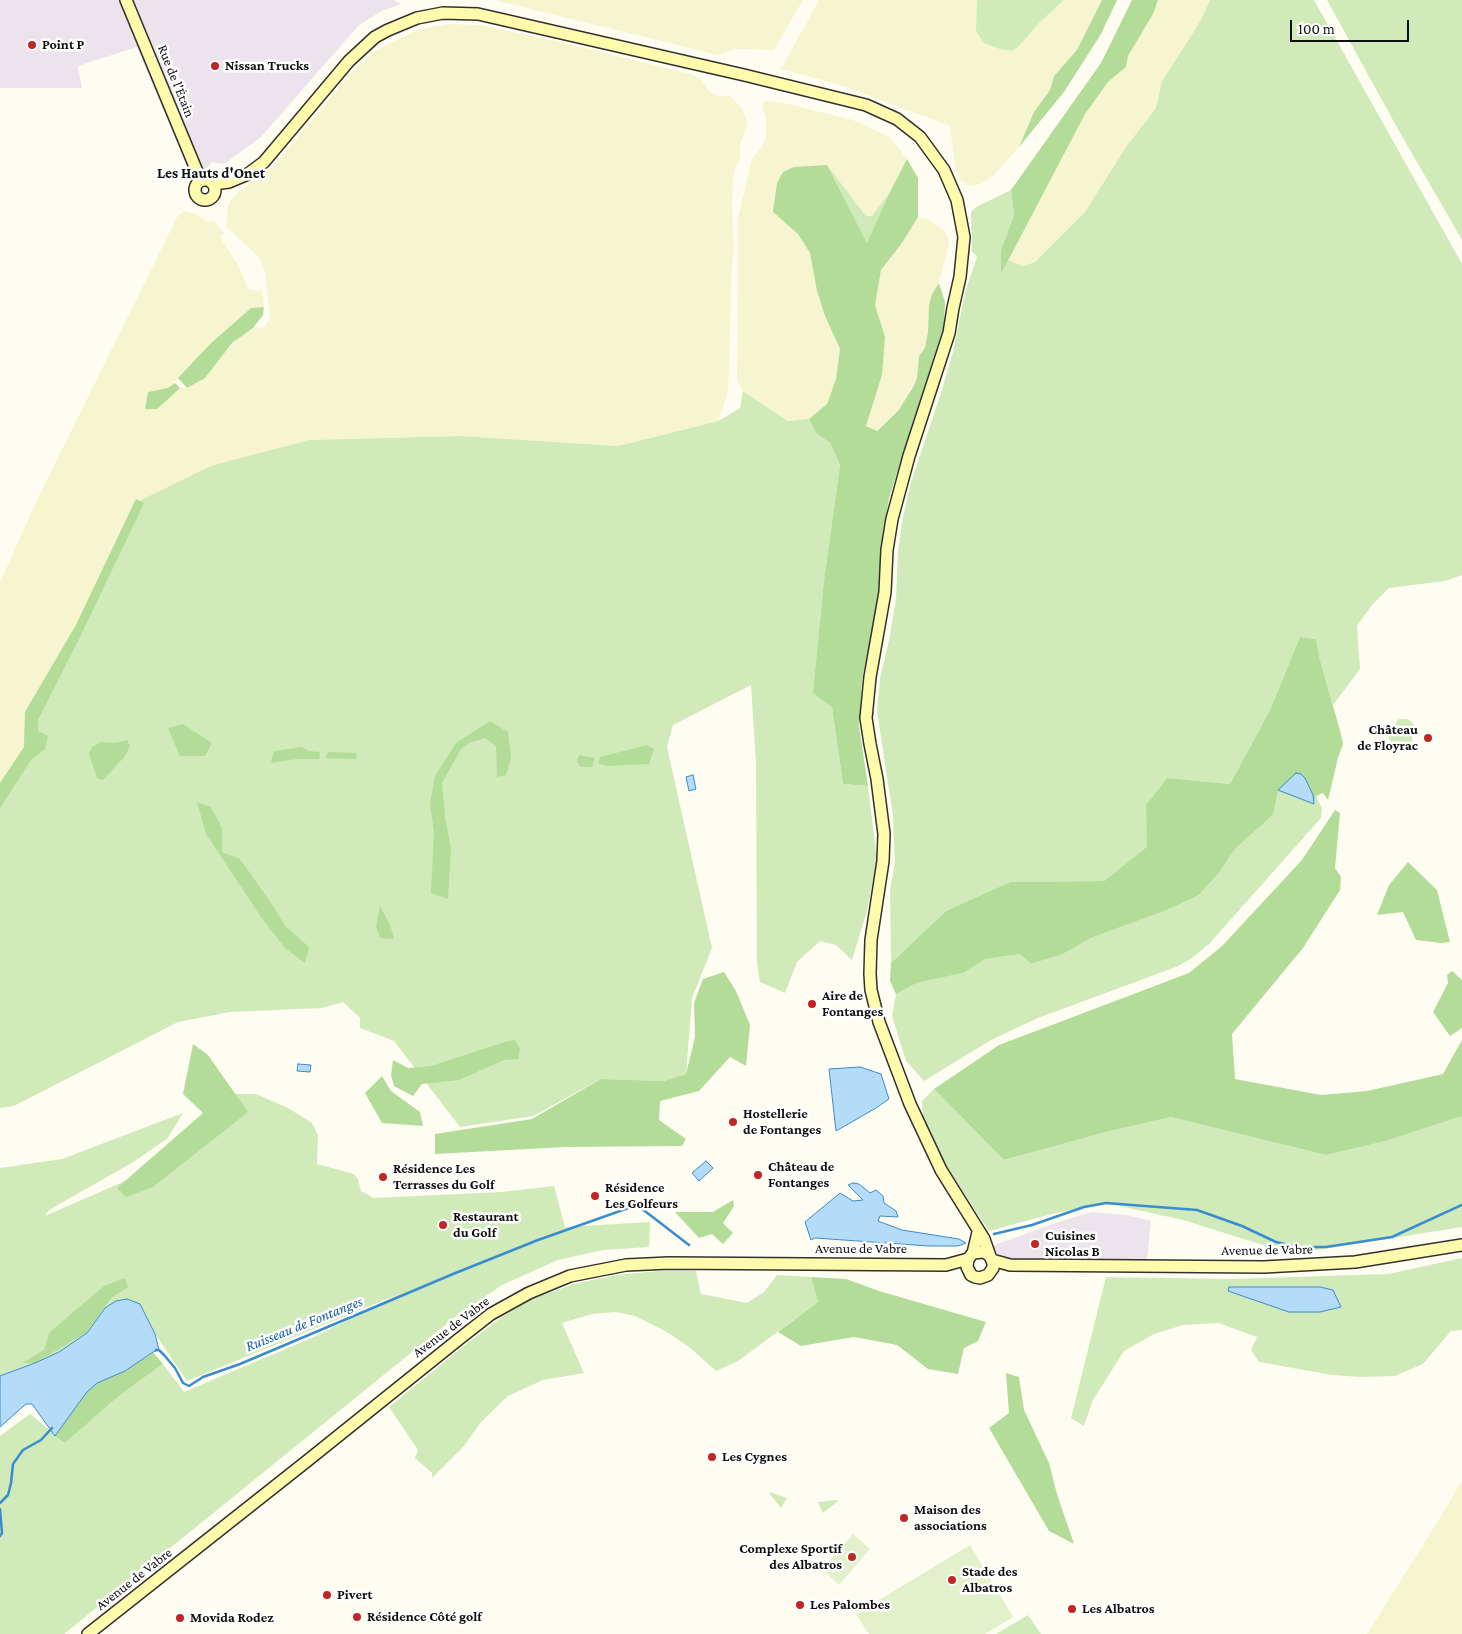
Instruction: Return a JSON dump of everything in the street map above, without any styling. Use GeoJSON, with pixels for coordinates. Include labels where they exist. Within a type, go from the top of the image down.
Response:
{"type":"FeatureCollection","features":[{"type":"Feature","properties":{"kind":"street","name":"Rue de l'Étain"},"geometry":{"type":"LineString","coordinates":[[126,0],[208,182],[229,182],[248,174],[264,162],[349,61],[375,37],[418,18],[443,13],[478,14],[735,72],[866,105],[897,119],[920,137],[944,170],[957,200],[964,237],[960,277],[949,333],[909,456],[892,519],[887,550],[885,592],[870,677],[866,718],[877,778],[884,834],[883,861],[871,940],[870,974],[871,990],[878,1022],[910,1104],[941,1170],[978,1232]]}},
{"type":"Feature","properties":{"kind":"street"},"geometry":{"type":"LineString","coordinates":[[978,1232],[984,1239],[993,1268],[988,1275],[980,1278],[972,1275],[967,1267],[978,1232]]}},
{"type":"Feature","properties":{"kind":"street","name":"Avenue de Vabre"},"geometry":{"type":"LineString","coordinates":[[991,1258],[1010,1265],[1282,1266],[1355,1262],[1462,1245]]}},
{"type":"Feature","properties":{"kind":"street"},"geometry":{"type":"LineString","coordinates":[[971,1256],[984,1252],[991,1258]]}},
{"type":"Feature","properties":{"kind":"street","name":"Avenue de Vabre"},"geometry":{"type":"LineString","coordinates":[[946,1265],[971,1256]]}},
{"type":"Feature","properties":{"kind":"street","name":"Avenue de Vabre"},"geometry":{"type":"LineString","coordinates":[[88,1634],[491,1314],[528,1293],[570,1276],[626,1264],[946,1265],[969,1271]]}},
{"type":"Feature","properties":{"kind":"street","name":"Avenue de Vabre"},"geometry":{"type":"LineString","coordinates":[[991,1272],[1010,1265]]}},
{"type":"Feature","properties":{"kind":"shaded area"},"geometry":{"type":"Polygon","coordinates":[[[0,0],[394,0],[401,4],[382,11],[359,25],[261,137],[224,164],[212,162],[194,183],[137,47],[78,66],[82,88],[0,88],[0,0]]]}},
{"type":"Feature","properties":{"kind":"shaded area"},"geometry":{"type":"Polygon","coordinates":[[[1092,1212],[1127,1215],[1151,1221],[1147,1261],[1022,1260],[1002,1257],[992,1246],[1061,1221],[1092,1212]]]}},
{"type":"Feature","properties":{"kind":"green space"},"geometry":{"type":"Polygon","coordinates":[[[494,0],[803,0],[774,50],[735,49],[718,55],[494,0]]]}},
{"type":"Feature","properties":{"kind":"green space"},"geometry":{"type":"Polygon","coordinates":[[[819,0],[977,0],[976,31],[1039,23],[1064,0],[1102,0],[1077,51],[1054,76],[1050,90],[1034,112],[1019,147],[994,175],[981,184],[969,186],[961,181],[955,168],[950,126],[837,84],[781,69],[819,0]]]}},
{"type":"Feature","properties":{"kind":"green space"},"geometry":{"type":"Polygon","coordinates":[[[977,0],[1064,0],[1012,51],[984,43],[976,31],[977,0]]]}},
{"type":"Feature","properties":{"kind":"green space"},"geometry":{"type":"Polygon","coordinates":[[[1102,0],[1117,0],[1101,34],[1064,92],[1019,147],[1034,112],[1050,90],[1054,76],[1077,50],[1102,0]]]}},
{"type":"Feature","properties":{"kind":"green space"},"geometry":{"type":"Polygon","coordinates":[[[1132,0],[1158,0],[1153,14],[1128,56],[1126,67],[1108,82],[1085,114],[1001,274],[1001,250],[1014,215],[1011,190],[1101,63],[1132,0]]]}},
{"type":"Feature","properties":{"kind":"green space"},"geometry":{"type":"Polygon","coordinates":[[[1158,0],[1210,0],[1201,20],[1162,81],[1156,108],[1126,147],[1085,212],[1035,262],[1023,266],[1008,260],[1085,113],[1108,82],[1126,67],[1128,56],[1153,14],[1158,0]]]}},
{"type":"Feature","properties":{"kind":"green space"},"geometry":{"type":"Polygon","coordinates":[[[1210,0],[1314,0],[1462,264],[1462,575],[1445,581],[1389,588],[1372,605],[1357,626],[1360,669],[1333,705],[1316,639],[1300,637],[1270,710],[1230,784],[1167,778],[1146,805],[1148,847],[1104,881],[1010,882],[946,911],[891,963],[890,889],[895,864],[893,816],[877,711],[880,678],[896,599],[898,551],[911,482],[942,390],[953,352],[966,289],[977,257],[972,251],[971,212],[976,207],[1011,190],[1014,215],[1001,250],[1002,272],[1008,260],[1023,266],[1035,262],[1085,212],[1126,147],[1156,108],[1162,81],[1201,20],[1210,0]]]}},
{"type":"Feature","properties":{"kind":"green space"},"geometry":{"type":"Polygon","coordinates":[[[1327,0],[1462,0],[1462,240],[1399,131],[1327,0]]]}},
{"type":"Feature","properties":{"kind":"green space"},"geometry":{"type":"Polygon","coordinates":[[[448,24],[480,25],[566,43],[690,74],[701,80],[709,91],[717,96],[730,96],[740,106],[746,117],[747,124],[740,145],[740,159],[734,172],[732,202],[734,250],[728,392],[718,421],[618,446],[460,436],[309,440],[76,625],[25,712],[24,747],[0,783],[0,582],[37,500],[178,215],[185,211],[195,214],[208,222],[214,221],[225,233],[220,237],[239,267],[248,289],[262,290],[264,307],[251,308],[211,343],[169,388],[148,392],[145,409],[165,402],[180,388],[187,388],[232,343],[253,328],[265,327],[270,318],[265,272],[259,257],[226,227],[228,204],[236,194],[274,165],[352,72],[372,53],[420,29],[448,24]]]}},
{"type":"Feature","properties":{"kind":"green space"},"geometry":{"type":"Polygon","coordinates":[[[765,101],[784,103],[853,120],[891,138],[907,159],[890,192],[872,216],[866,216],[827,165],[773,212],[798,234],[810,253],[817,291],[825,316],[840,349],[836,380],[827,404],[809,419],[788,421],[743,391],[737,380],[738,218],[752,159],[766,138],[766,117],[762,107],[765,101]]]}},
{"type":"Feature","properties":{"kind":"green space"},"geometry":{"type":"Polygon","coordinates":[[[907,159],[918,178],[918,217],[902,243],[881,270],[875,305],[885,337],[882,375],[866,426],[877,431],[898,411],[913,387],[917,378],[919,356],[925,348],[928,332],[929,305],[932,294],[939,283],[945,302],[944,325],[889,498],[882,540],[878,603],[862,680],[859,726],[868,786],[843,784],[832,707],[813,693],[825,573],[840,465],[830,443],[816,433],[809,419],[827,404],[836,379],[840,349],[825,316],[817,291],[810,253],[798,234],[773,212],[777,183],[783,172],[794,167],[827,165],[867,243],[907,159]]]}},
{"type":"Feature","properties":{"kind":"green space"},"geometry":{"type":"Polygon","coordinates":[[[827,165],[866,216],[872,216],[890,192],[867,244],[827,165]]]}},
{"type":"Feature","properties":{"kind":"green space"},"geometry":{"type":"Polygon","coordinates":[[[918,217],[927,219],[944,230],[949,244],[939,283],[932,294],[928,332],[925,348],[919,356],[917,378],[898,411],[876,431],[866,426],[882,375],[884,337],[875,305],[881,270],[902,243],[918,217]]]}},
{"type":"Feature","properties":{"kind":"green space"},"geometry":{"type":"Polygon","coordinates":[[[264,307],[263,315],[253,328],[232,343],[205,378],[187,388],[178,378],[211,343],[251,308],[264,307]]]}},
{"type":"Feature","properties":{"kind":"green space"},"geometry":{"type":"Polygon","coordinates":[[[175,383],[180,388],[157,409],[145,409],[148,392],[168,388],[175,383]]]}},
{"type":"Feature","properties":{"kind":"green space"},"geometry":{"type":"Polygon","coordinates":[[[743,391],[788,421],[809,419],[816,433],[830,443],[840,465],[825,573],[832,706],[843,784],[868,786],[877,860],[867,911],[852,960],[836,945],[820,941],[797,962],[785,993],[760,982],[757,963],[756,764],[751,685],[673,725],[667,747],[712,948],[692,998],[686,1074],[664,1081],[601,1079],[533,1116],[460,1127],[394,1041],[360,1028],[360,1018],[343,1002],[322,1008],[230,1012],[178,1022],[14,1106],[0,1108],[0,783],[24,747],[25,712],[76,625],[136,499],[139,501],[211,466],[309,440],[460,436],[618,446],[718,421],[740,408],[743,391]]]}},
{"type":"Feature","properties":{"kind":"green space"},"geometry":{"type":"Polygon","coordinates":[[[136,499],[144,503],[38,720],[38,731],[48,736],[45,749],[31,760],[0,808],[0,783],[24,747],[25,712],[76,625],[136,499]]]}},
{"type":"Feature","properties":{"kind":"green space"},"geometry":{"type":"Polygon","coordinates":[[[1300,637],[1316,639],[1343,744],[1328,800],[1323,793],[1316,796],[1314,804],[1278,791],[1273,815],[1236,848],[1218,874],[1199,895],[1167,910],[1091,938],[1063,954],[1031,964],[1020,954],[985,959],[963,973],[917,983],[896,994],[890,981],[891,963],[946,911],[1010,882],[1104,881],[1147,847],[1146,805],[1167,778],[1230,784],[1270,710],[1300,637]]]}},
{"type":"Feature","properties":{"kind":"green space"},"geometry":{"type":"Polygon","coordinates":[[[1399,719],[1408,719],[1414,726],[1411,746],[1406,752],[1396,749],[1386,734],[1399,719]]]}},
{"type":"Feature","properties":{"kind":"green space"},"geometry":{"type":"Polygon","coordinates":[[[490,721],[508,732],[511,758],[506,775],[497,777],[496,746],[485,738],[469,743],[461,749],[442,783],[445,817],[451,848],[448,899],[431,893],[434,832],[430,804],[435,776],[456,743],[490,721]]]}},
{"type":"Feature","properties":{"kind":"green space"},"geometry":{"type":"Polygon","coordinates":[[[183,724],[212,743],[205,756],[180,756],[168,728],[183,724]]]}},
{"type":"Feature","properties":{"kind":"green space"},"geometry":{"type":"Polygon","coordinates":[[[127,740],[130,746],[125,756],[103,780],[97,778],[89,754],[92,747],[101,742],[115,743],[127,740]]]}},
{"type":"Feature","properties":{"kind":"green space"},"geometry":{"type":"Polygon","coordinates":[[[647,745],[654,749],[649,764],[607,766],[598,763],[600,757],[647,745]]]}},
{"type":"Feature","properties":{"kind":"green space"},"geometry":{"type":"Polygon","coordinates":[[[302,747],[308,751],[320,752],[319,759],[297,759],[271,763],[274,751],[302,747]]]}},
{"type":"Feature","properties":{"kind":"green space"},"geometry":{"type":"Polygon","coordinates":[[[328,752],[356,753],[357,759],[325,758],[328,752]]]}},
{"type":"Feature","properties":{"kind":"green space"},"geometry":{"type":"Polygon","coordinates":[[[579,755],[595,758],[592,767],[580,767],[577,761],[579,755]]]}},
{"type":"Feature","properties":{"kind":"green space"},"geometry":{"type":"Polygon","coordinates":[[[1278,790],[1314,804],[1316,796],[1322,808],[1321,818],[1209,944],[1191,959],[1176,967],[1038,1018],[991,1040],[924,1081],[906,1061],[892,1016],[896,994],[917,983],[963,973],[984,959],[1020,954],[1031,964],[1063,954],[1091,938],[1167,910],[1199,895],[1218,874],[1236,848],[1273,815],[1278,790]]]}},
{"type":"Feature","properties":{"kind":"green space"},"geometry":{"type":"Polygon","coordinates":[[[197,802],[211,807],[222,828],[222,852],[240,859],[286,927],[309,947],[305,963],[285,948],[263,920],[206,834],[197,802]]]}},
{"type":"Feature","properties":{"kind":"green space"},"geometry":{"type":"Polygon","coordinates":[[[1335,810],[1340,813],[1335,868],[1341,877],[1340,890],[1303,948],[1232,1034],[1235,1079],[1321,1095],[1367,1091],[1443,1074],[1462,1040],[1462,1116],[1386,1141],[1326,1155],[1171,1117],[1110,1131],[1004,1160],[934,1089],[999,1045],[1189,973],[1222,946],[1302,860],[1335,810]]]}},
{"type":"Feature","properties":{"kind":"green space"},"geometry":{"type":"Polygon","coordinates":[[[1408,862],[1437,890],[1450,942],[1441,943],[1416,940],[1403,912],[1377,915],[1389,885],[1408,862]]]}},
{"type":"Feature","properties":{"kind":"green space"},"geometry":{"type":"Polygon","coordinates":[[[380,906],[390,925],[394,939],[380,938],[376,926],[380,906]]]}},
{"type":"Feature","properties":{"kind":"green space"},"geometry":{"type":"Polygon","coordinates":[[[1452,971],[1462,980],[1462,1028],[1450,1036],[1433,1012],[1448,983],[1447,975],[1452,971]]]}},
{"type":"Feature","properties":{"kind":"green space"},"geometry":{"type":"Polygon","coordinates":[[[724,972],[736,991],[750,1025],[746,1066],[730,1057],[699,1091],[660,1101],[659,1120],[686,1139],[682,1146],[565,1147],[435,1154],[435,1134],[532,1119],[601,1079],[664,1081],[686,1074],[695,1037],[694,1003],[703,979],[724,972]]]}},
{"type":"Feature","properties":{"kind":"green space"},"geometry":{"type":"Polygon","coordinates":[[[515,1040],[520,1049],[518,1059],[504,1060],[459,1080],[422,1084],[413,1096],[394,1086],[391,1075],[393,1060],[408,1068],[431,1066],[515,1040]]]}},
{"type":"Feature","properties":{"kind":"green space"},"geometry":{"type":"Polygon","coordinates":[[[193,1044],[208,1055],[248,1112],[153,1187],[126,1197],[117,1188],[203,1113],[183,1094],[193,1044]]]}},
{"type":"Feature","properties":{"kind":"green space"},"geometry":{"type":"Polygon","coordinates":[[[382,1076],[391,1091],[420,1112],[423,1126],[382,1123],[365,1093],[382,1076]]]}},
{"type":"Feature","properties":{"kind":"green space"},"geometry":{"type":"Polygon","coordinates":[[[934,1089],[1004,1160],[1110,1131],[1171,1117],[1326,1155],[1386,1141],[1462,1116],[1462,1227],[1292,1254],[1183,1220],[1106,1203],[1052,1214],[989,1231],[943,1161],[923,1119],[922,1101],[934,1089]]]}},
{"type":"Feature","properties":{"kind":"green space"},"geometry":{"type":"Polygon","coordinates":[[[235,1094],[256,1094],[288,1108],[312,1123],[318,1135],[317,1164],[354,1174],[358,1179],[361,1191],[374,1198],[501,1192],[554,1186],[565,1227],[650,1222],[649,1247],[603,1250],[558,1260],[502,1285],[454,1318],[64,1634],[0,1634],[0,1436],[30,1414],[65,1443],[120,1395],[163,1364],[184,1392],[314,1337],[399,1294],[187,1381],[155,1334],[140,1304],[105,1308],[87,1333],[59,1352],[0,1376],[0,1168],[62,1159],[183,1113],[168,1138],[135,1161],[49,1210],[45,1216],[141,1174],[216,1108],[235,1094]]]}},
{"type":"Feature","properties":{"kind":"green space"},"geometry":{"type":"Polygon","coordinates":[[[733,1200],[734,1206],[723,1223],[733,1233],[723,1244],[712,1234],[699,1238],[675,1212],[713,1212],[733,1200]]]}},
{"type":"Feature","properties":{"kind":"green space"},"geometry":{"type":"Polygon","coordinates":[[[1462,1258],[1462,1330],[1451,1331],[1423,1364],[1395,1376],[1360,1377],[1332,1375],[1259,1362],[1251,1350],[1257,1337],[1218,1323],[1183,1325],[1154,1334],[1124,1351],[1093,1400],[1084,1426],[1071,1418],[1106,1277],[1231,1279],[1388,1274],[1462,1258]]]}},
{"type":"Feature","properties":{"kind":"green space"},"geometry":{"type":"Polygon","coordinates":[[[659,1271],[696,1271],[701,1294],[747,1303],[764,1292],[777,1275],[811,1277],[818,1302],[738,1361],[716,1371],[689,1347],[667,1332],[635,1316],[616,1312],[592,1314],[562,1323],[584,1373],[543,1380],[508,1396],[481,1422],[464,1446],[432,1478],[432,1473],[415,1458],[418,1450],[389,1407],[465,1345],[503,1316],[534,1298],[574,1284],[616,1275],[659,1271]]]}},
{"type":"Feature","properties":{"kind":"green space"},"geometry":{"type":"Polygon","coordinates":[[[811,1277],[846,1279],[879,1291],[986,1322],[978,1341],[964,1348],[958,1374],[928,1369],[897,1345],[854,1337],[801,1346],[778,1332],[818,1302],[811,1277]]]}},
{"type":"Feature","properties":{"kind":"green space"},"geometry":{"type":"Polygon","coordinates":[[[125,1278],[128,1287],[111,1298],[86,1333],[35,1363],[22,1363],[44,1350],[49,1333],[104,1286],[125,1278]]]}},
{"type":"Feature","properties":{"kind":"green space"},"geometry":{"type":"Polygon","coordinates":[[[153,1352],[163,1364],[120,1395],[65,1443],[55,1436],[86,1393],[97,1383],[125,1371],[153,1352]]]}},
{"type":"Feature","properties":{"kind":"green space"},"geometry":{"type":"Polygon","coordinates":[[[1006,1373],[1019,1377],[1024,1410],[1049,1463],[1074,1544],[1049,1531],[989,1428],[1009,1413],[1006,1373]]]}},
{"type":"Feature","properties":{"kind":"green space"},"geometry":{"type":"Polygon","coordinates":[[[1462,1480],[1462,1634],[1367,1634],[1451,1500],[1462,1480]]]}},
{"type":"Feature","properties":{"kind":"green space"},"geometry":{"type":"Polygon","coordinates":[[[769,1493],[787,1498],[781,1508],[769,1493]]]}},
{"type":"Feature","properties":{"kind":"green space"},"geometry":{"type":"Polygon","coordinates":[[[837,1500],[823,1513],[818,1502],[837,1500]]]}},
{"type":"Feature","properties":{"kind":"green space"},"geometry":{"type":"Polygon","coordinates":[[[853,1534],[870,1549],[839,1585],[822,1569],[853,1534]]]}},
{"type":"Feature","properties":{"kind":"green space","name":"Stade des Albatros"},"geometry":{"type":"Polygon","coordinates":[[[970,1545],[1013,1617],[985,1634],[869,1634],[856,1614],[970,1545]]]}},
{"type":"Feature","properties":{"kind":"green space"},"geometry":{"type":"Polygon","coordinates":[[[1028,1615],[1041,1634],[996,1634],[1028,1615]]]}},
{"type":"Feature","properties":{"kind":"water"},"geometry":{"type":"Polygon","coordinates":[[[1296,773],[1301,774],[1305,778],[1313,795],[1314,804],[1278,790],[1296,773]]]}},
{"type":"Feature","properties":{"kind":"water"},"geometry":{"type":"Polygon","coordinates":[[[693,775],[696,789],[689,791],[686,777],[693,775]]]}},
{"type":"Feature","properties":{"kind":"water"},"geometry":{"type":"Polygon","coordinates":[[[298,1064],[311,1065],[310,1072],[297,1071],[298,1064]]]}},
{"type":"Feature","properties":{"kind":"water"},"geometry":{"type":"Polygon","coordinates":[[[860,1067],[881,1074],[889,1099],[836,1131],[829,1069],[860,1067]]]}},
{"type":"Feature","properties":{"kind":"water"},"geometry":{"type":"Polygon","coordinates":[[[706,1161],[713,1168],[699,1181],[692,1173],[706,1161]]]}},
{"type":"Feature","properties":{"kind":"water"},"geometry":{"type":"Polygon","coordinates":[[[853,1183],[859,1184],[870,1193],[876,1190],[883,1196],[884,1203],[896,1211],[898,1217],[880,1216],[878,1221],[902,1230],[959,1239],[966,1243],[958,1246],[929,1246],[815,1238],[811,1240],[805,1222],[840,1193],[853,1201],[863,1200],[848,1185],[853,1183]]]}},
{"type":"Feature","properties":{"kind":"water"},"geometry":{"type":"Polygon","coordinates":[[[1229,1287],[1320,1287],[1333,1290],[1341,1307],[1320,1312],[1289,1312],[1228,1291],[1229,1287]]]}},
{"type":"Feature","properties":{"kind":"water"},"geometry":{"type":"Polygon","coordinates":[[[127,1299],[140,1304],[155,1334],[159,1350],[125,1371],[97,1383],[86,1393],[55,1436],[32,1404],[26,1404],[0,1427],[0,1376],[59,1352],[87,1333],[105,1308],[116,1301],[127,1299]]]}},
{"type":"Feature","properties":{"kind":"waterway","name":"Ruisseau de Fontanges"},"geometry":{"type":"LineString","coordinates":[[994,1234],[1032,1225],[1084,1207],[1106,1203],[1197,1210],[1242,1226],[1276,1242],[1297,1247],[1326,1247],[1392,1237],[1462,1205]]}},
{"type":"Feature","properties":{"kind":"waterway","name":"Ruisseau de Fontanges"},"geometry":{"type":"LineString","coordinates":[[156,1350],[159,1350],[164,1355],[175,1368],[183,1383],[189,1386],[203,1377],[240,1364],[453,1274],[538,1240],[637,1205],[689,1245]]}},
{"type":"Feature","properties":{"kind":"waterway","name":"Ruisseau de Fontanges"},"geometry":{"type":"LineString","coordinates":[[0,1503],[8,1495],[13,1464],[23,1450],[41,1440],[52,1428]]}},
{"type":"Feature","properties":{"kind":"waterway","name":"Ruisseau de Fontanges"},"geometry":{"type":"LineString","coordinates":[[0,1509],[2,1533],[0,1536]]}},
{"type":"Feature","properties":{"kind":"place","name":"Point P"},"geometry":{"type":"Point","coordinates":[32,45]}},
{"type":"Feature","properties":{"kind":"place","name":"Nissan Trucks"},"geometry":{"type":"Point","coordinates":[215,66]}},
{"type":"Feature","properties":{"kind":"place","name":"Château de Floyrac"},"geometry":{"type":"Point","coordinates":[1428,738]}},
{"type":"Feature","properties":{"kind":"place","name":"Aire de Fontanges"},"geometry":{"type":"Point","coordinates":[812,1004]}},
{"type":"Feature","properties":{"kind":"place","name":"Hostellerie de Fontanges"},"geometry":{"type":"Point","coordinates":[733,1122]}},
{"type":"Feature","properties":{"kind":"place","name":"Château de Fontanges"},"geometry":{"type":"Point","coordinates":[758,1175]}},
{"type":"Feature","properties":{"kind":"place","name":"Résidence Les Terrasses du Golf"},"geometry":{"type":"Point","coordinates":[383,1177]}},
{"type":"Feature","properties":{"kind":"place","name":"Résidence Les Golfeurs"},"geometry":{"type":"Point","coordinates":[595,1196]}},
{"type":"Feature","properties":{"kind":"place","name":"Restaurant du Golf"},"geometry":{"type":"Point","coordinates":[443,1225]}},
{"type":"Feature","properties":{"kind":"place","name":"Cuisines Nicolas B"},"geometry":{"type":"Point","coordinates":[1035,1244]}},
{"type":"Feature","properties":{"kind":"place","name":"Les Cygnes"},"geometry":{"type":"Point","coordinates":[712,1457]}},
{"type":"Feature","properties":{"kind":"place","name":"Maison des associations"},"geometry":{"type":"Point","coordinates":[904,1518]}},
{"type":"Feature","properties":{"kind":"place","name":"Complexe Sportif des Albatros"},"geometry":{"type":"Point","coordinates":[852,1557]}},
{"type":"Feature","properties":{"kind":"place","name":"Stade des Albatros"},"geometry":{"type":"Point","coordinates":[952,1580]}},
{"type":"Feature","properties":{"kind":"place","name":"Pivert"},"geometry":{"type":"Point","coordinates":[327,1595]}},
{"type":"Feature","properties":{"kind":"place","name":"Les Palombes"},"geometry":{"type":"Point","coordinates":[800,1605]}},
{"type":"Feature","properties":{"kind":"place","name":"Les Albatros"},"geometry":{"type":"Point","coordinates":[1072,1609]}},
{"type":"Feature","properties":{"kind":"place","name":"Résidence Côté golf"},"geometry":{"type":"Point","coordinates":[357,1617]}},
{"type":"Feature","properties":{"kind":"place","name":"Movida Rodez"},"geometry":{"type":"Point","coordinates":[180,1618]}},
{"type":"Feature","properties":{"kind":"district","name":"Les Hauts d'Onet"},"geometry":{"type":"Point","coordinates":[211,173]}}]}
